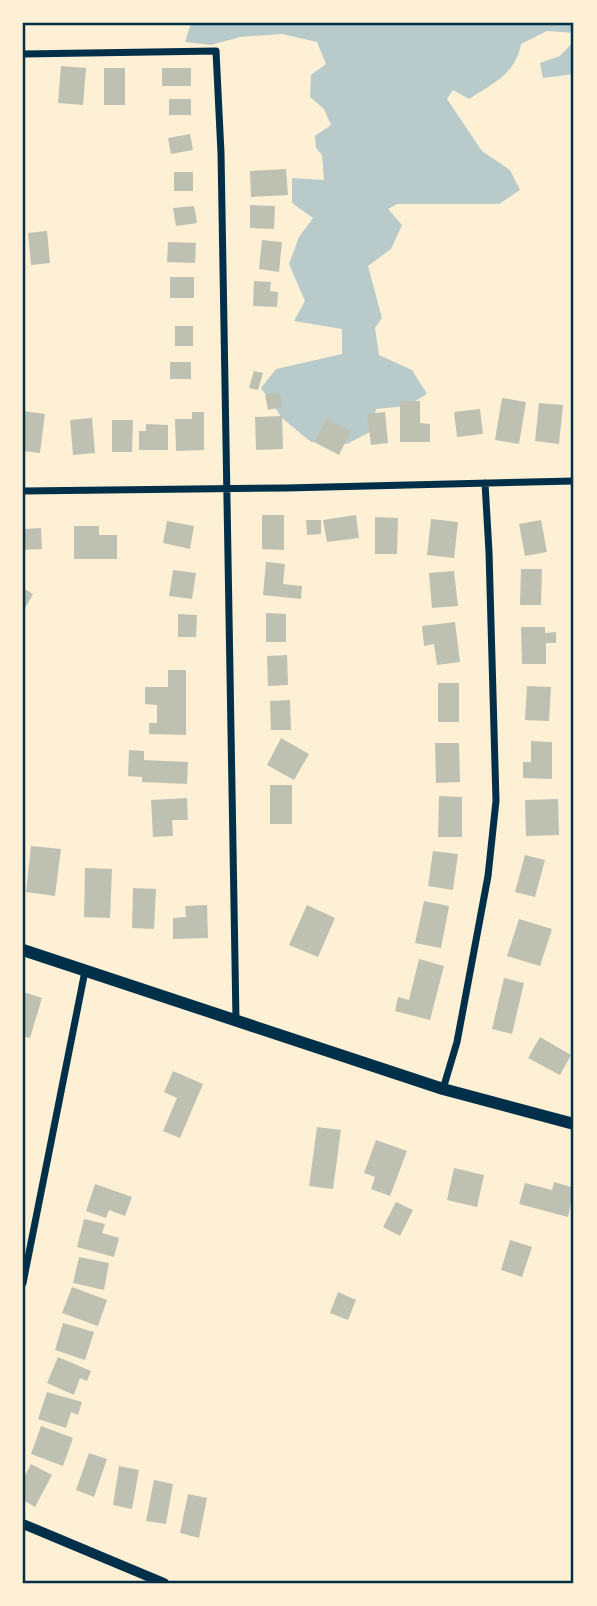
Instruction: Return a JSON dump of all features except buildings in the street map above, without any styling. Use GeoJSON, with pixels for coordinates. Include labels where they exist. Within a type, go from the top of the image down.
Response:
{"type":"FeatureCollection","features":[{"type":"Feature","properties":{"kind":"main road"},"geometry":{"type":"LineString","coordinates":[[23,950],[443,1089],[574,1124]]}},
{"type":"Feature","properties":{"kind":"street"},"geometry":{"type":"LineString","coordinates":[[23,54],[216,51],[221,153],[236,1021]]}},
{"type":"Feature","properties":{"kind":"street"},"geometry":{"type":"LineString","coordinates":[[23,491],[574,481]]}},
{"type":"Feature","properties":{"kind":"street"},"geometry":{"type":"LineString","coordinates":[[443,1089],[457,1042],[488,876],[496,801],[485,482]]}},
{"type":"Feature","properties":{"kind":"street"},"geometry":{"type":"LineString","coordinates":[[23,1283],[85,971]]}},
{"type":"Feature","properties":{"kind":"street"},"geometry":{"type":"LineString","coordinates":[[23,1524],[164,1583]]}},
{"type":"Feature","properties":{"kind":"shaded area"},"geometry":{"type":"Polygon","coordinates":[[[191,23],[574,23],[574,33],[547,31],[521,44],[509,70],[495,83],[469,99],[453,90],[447,99],[482,151],[510,170],[520,190],[499,204],[397,204],[388,209],[402,225],[391,249],[368,266],[382,318],[375,328],[379,355],[412,370],[427,394],[407,406],[376,409],[372,431],[347,444],[311,442],[282,418],[261,388],[276,369],[342,354],[342,329],[294,321],[305,301],[289,264],[299,237],[313,218],[292,203],[292,178],[324,180],[322,155],[316,148],[315,136],[331,125],[324,109],[310,97],[311,75],[326,64],[317,42],[282,34],[240,37],[211,45],[185,42],[191,23]]]}},
{"type":"Feature","properties":{"kind":"shaded area"},"geometry":{"type":"Polygon","coordinates":[[[574,41],[574,74],[543,78],[540,63],[560,56],[574,41]]]}}]}
